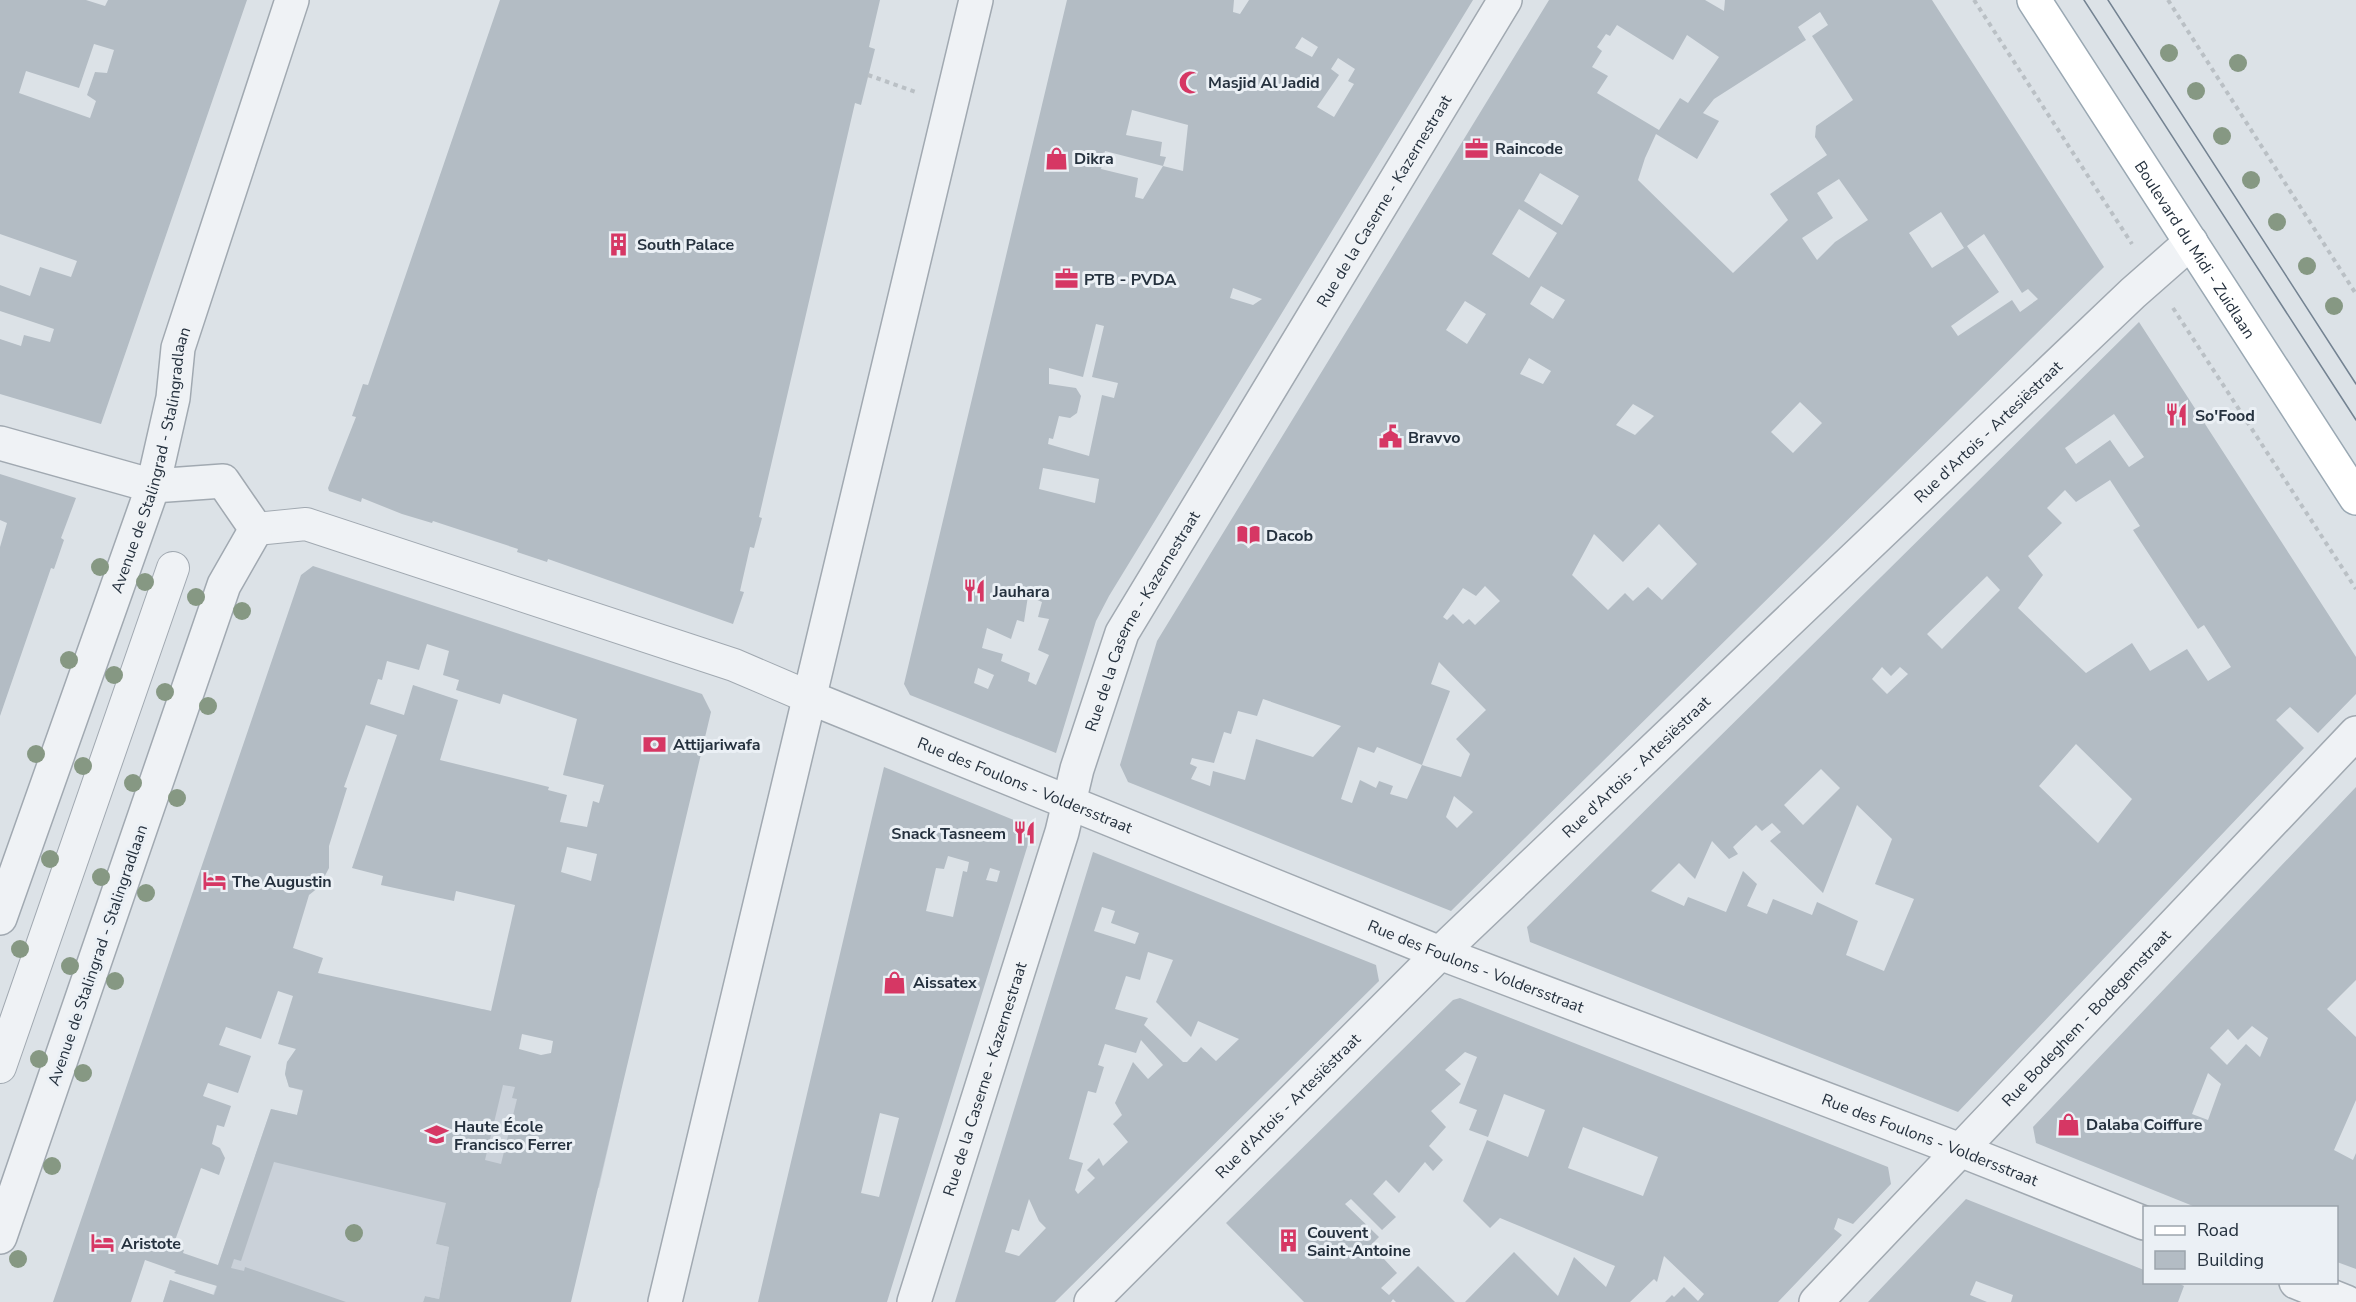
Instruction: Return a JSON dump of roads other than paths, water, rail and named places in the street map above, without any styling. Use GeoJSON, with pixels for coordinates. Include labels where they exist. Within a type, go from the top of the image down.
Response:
{"type":"FeatureCollection","features":[{"type":"Feature","properties":{"kind":"main road","name":"Boulevard du Midi - Zuidlaan"},"geometry":{"type":"LineString","coordinates":[[2034,0],[2356,498]]}},
{"type":"Feature","properties":{"kind":"street","name":"Avenue de Stalingrad - Stalingradlaan"},"geometry":{"type":"LineString","coordinates":[[0,918],[153,486],[173,398],[178,348],[292,0]]}},
{"type":"Feature","properties":{"kind":"street"},"geometry":{"type":"LineString","coordinates":[[665,1302],[976,0]]}},
{"type":"Feature","properties":{"kind":"street","name":"Rue de la Caserne - Kazernestraat"},"geometry":{"type":"LineString","coordinates":[[914,1302],[1122,633],[1505,0]]}},
{"type":"Feature","properties":{"kind":"street","name":"Rue d'Artois - Artesiëstraat"},"geometry":{"type":"LineString","coordinates":[[1090,1302],[1440,953],[2133,293],[2191,242]]}},
{"type":"Feature","properties":{"kind":"street"},"geometry":{"type":"LineString","coordinates":[[0,443],[153,486],[223,481],[256,529],[306,524],[734,665],[811,698]]}},
{"type":"Feature","properties":{"kind":"street","name":"Avenue de Stalingrad - Stalingradlaan"},"geometry":{"type":"LineString","coordinates":[[0,1237],[224,585],[256,529]]}},
{"type":"Feature","properties":{"kind":"street"},"geometry":{"type":"LineString","coordinates":[[0,1066],[173,568]]}},
{"type":"Feature","properties":{"kind":"street","name":"Rue des Foulons - Voldersstraat"},"geometry":{"type":"LineString","coordinates":[[811,698],[1440,953],[1960,1150],[2143,1222]]}},
{"type":"Feature","properties":{"kind":"street","name":"Rue Bodeghem - Bodegemstraat"},"geometry":{"type":"LineString","coordinates":[[1816,1302],[2356,733]]}},
{"type":"Feature","properties":{"kind":"street"},"geometry":{"type":"LineString","coordinates":[[2301,1284],[2346,1302]]}},
{"type":"Feature","properties":{"kind":"tram line"},"geometry":{"type":"LineString","coordinates":[[2084,0],[2356,420]]}},
{"type":"Feature","properties":{"kind":"tram line"},"geometry":{"type":"LineString","coordinates":[[2108,0],[2356,384]]}},
{"type":"Feature","properties":{"kind":"place","name":"Masjid Al Jadid"},"geometry":{"type":"Point","coordinates":[1190,82]}},
{"type":"Feature","properties":{"kind":"place","name":"Raincode"},"geometry":{"type":"Point","coordinates":[1477,148]}},
{"type":"Feature","properties":{"kind":"place","name":"Dikra"},"geometry":{"type":"Point","coordinates":[1056,158]}},
{"type":"Feature","properties":{"kind":"place","name":"South Palace"},"geometry":{"type":"Point","coordinates":[619,244]}},
{"type":"Feature","properties":{"kind":"place","name":"PTB - PVDA"},"geometry":{"type":"Point","coordinates":[1066,279]}},
{"type":"Feature","properties":{"kind":"place","name":"So'Food"},"geometry":{"type":"Point","coordinates":[2177,415]}},
{"type":"Feature","properties":{"kind":"place","name":"Bravvo"},"geometry":{"type":"Point","coordinates":[1390,437]}},
{"type":"Feature","properties":{"kind":"place","name":"Dacob"},"geometry":{"type":"Point","coordinates":[1248,535]}},
{"type":"Feature","properties":{"kind":"place","name":"Jauhara"},"geometry":{"type":"Point","coordinates":[975,591]}},
{"type":"Feature","properties":{"kind":"place","name":"Attijariwafa"},"geometry":{"type":"Point","coordinates":[655,744]}},
{"type":"Feature","properties":{"kind":"place","name":"Snack Tasneem"},"geometry":{"type":"Point","coordinates":[1024,833]}},
{"type":"Feature","properties":{"kind":"place","name":"The Augustin"},"geometry":{"type":"Point","coordinates":[214,881]}},
{"type":"Feature","properties":{"kind":"place","name":"Aissatex"},"geometry":{"type":"Point","coordinates":[895,982]}},
{"type":"Feature","properties":{"kind":"place","name":"Dalaba Coiffure"},"geometry":{"type":"Point","coordinates":[2068,1124]}},
{"type":"Feature","properties":{"kind":"place","name":"Haute École Francisco Ferrer"},"geometry":{"type":"Point","coordinates":[436,1135]}},
{"type":"Feature","properties":{"kind":"place","name":"Couvent Saint-Antoine"},"geometry":{"type":"Point","coordinates":[1289,1241]}},
{"type":"Feature","properties":{"kind":"place","name":"Aristote"},"geometry":{"type":"Point","coordinates":[103,1243]}}]}
